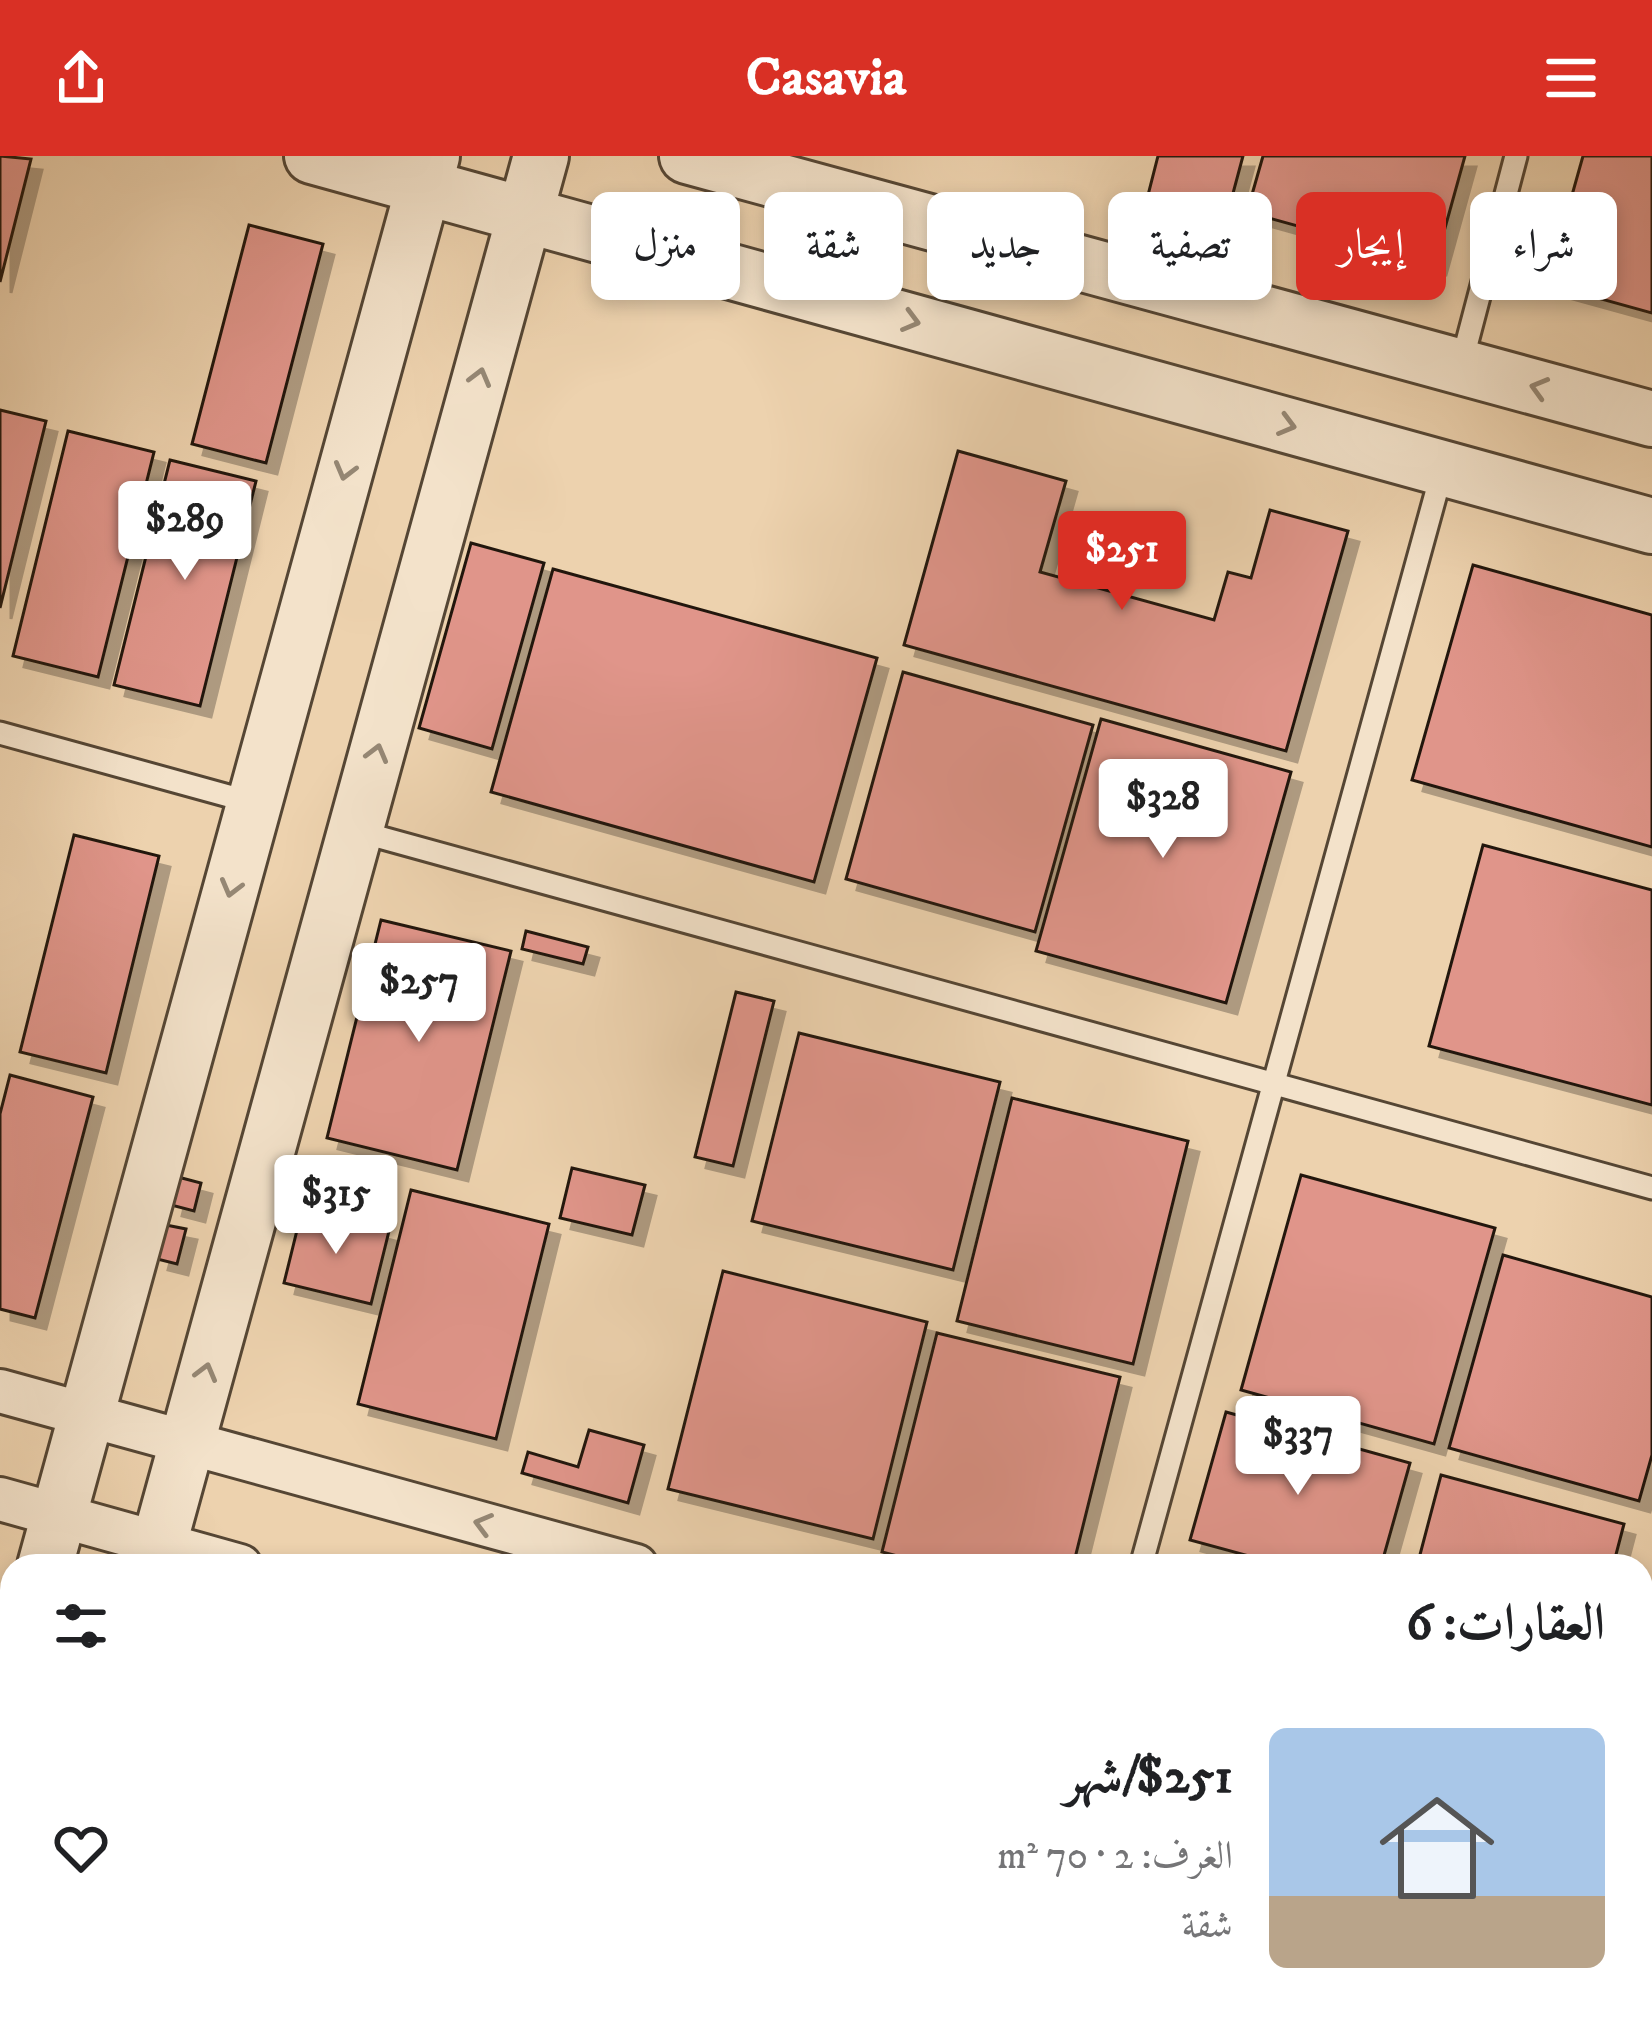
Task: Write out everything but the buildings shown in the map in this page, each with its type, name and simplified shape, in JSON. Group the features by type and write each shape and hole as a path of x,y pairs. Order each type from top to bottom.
{"street":[{"path":"312,156 428,171 525,215 1652,526"},
{"path":"156,1554 542,156"},
{"path":"688,156 1652,419"},
{"path":"52,1541 428,171"},
{"path":"0,1390 593,1554"},
{"path":"0,1499 52,1541 149,1554"}],"lane":[{"path":"1461,365 1516,156"},
{"path":"1145,1554 1443,468"},
{"path":"0,733 254,803"},
{"path":"356,831 1652,1189"}]}
